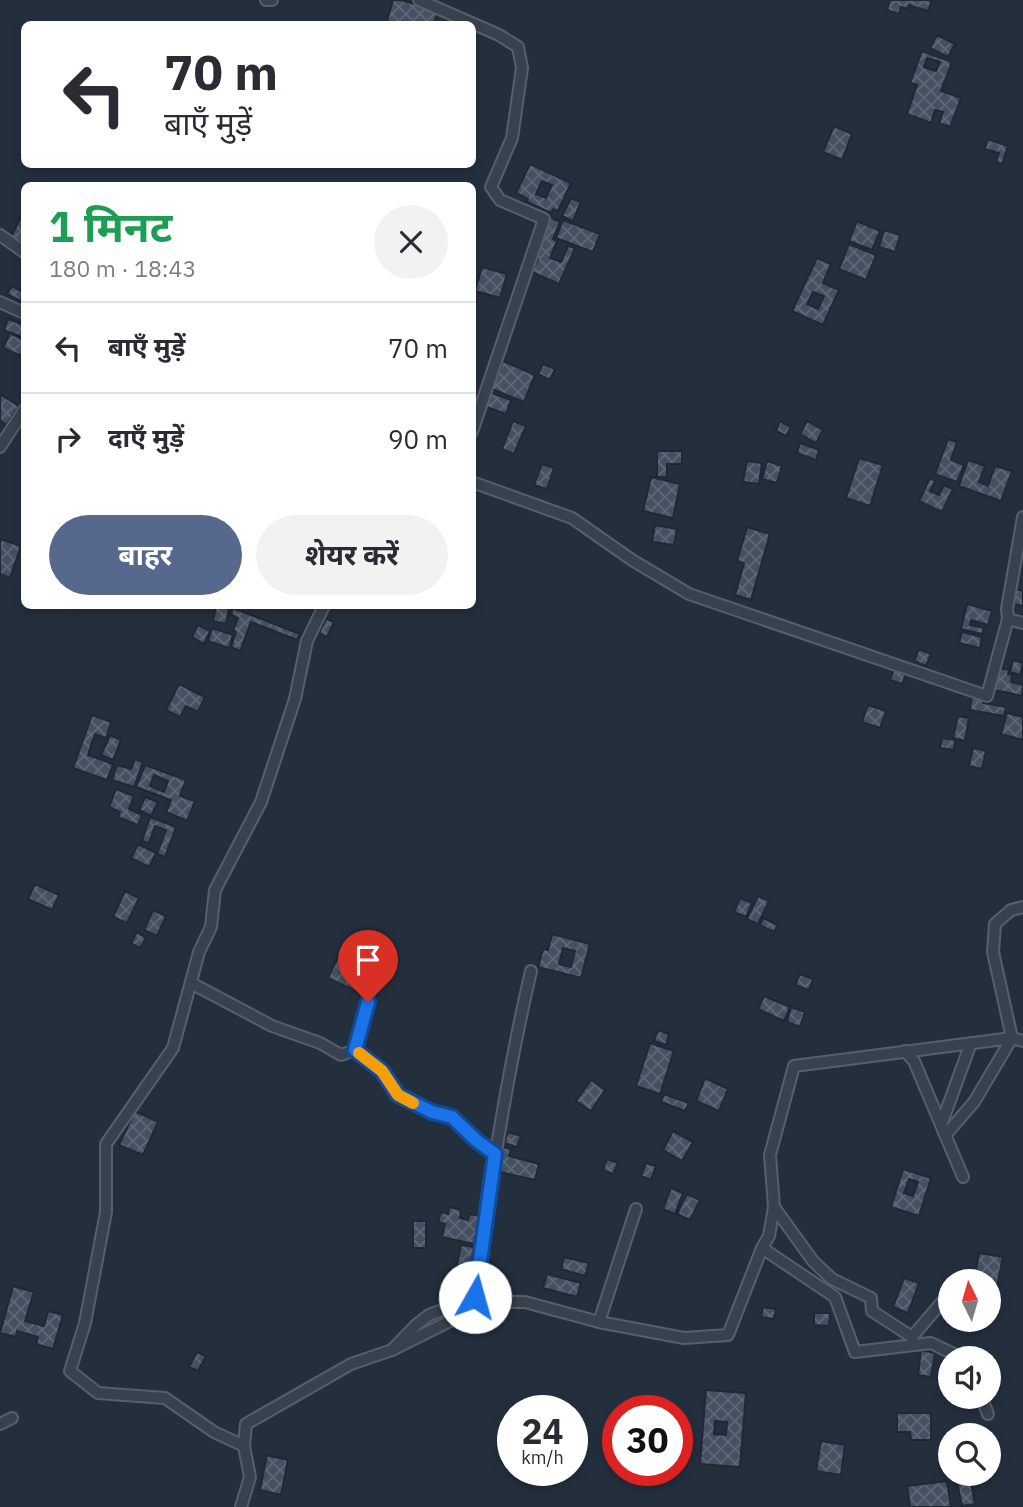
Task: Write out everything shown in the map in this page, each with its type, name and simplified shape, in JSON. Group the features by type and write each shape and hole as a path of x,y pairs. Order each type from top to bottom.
{"street":[{"path":"266,0 272,0"},
{"path":"419,0 467,21"},
{"path":"476,25 518,47 522,68 512,138 491,187 500,200 544,219 476,420"},
{"path":"0,235 21,250"},
{"path":"0,302 21,312"},
{"path":"0,447 21,416"},
{"path":"476,483 572,518 632,560 689,594 987,696 1008,619 1007,609 1023,517"},
{"path":"244,1446 214,1432 165,1398 98,1393 71,1371 85,1324 106,1212 106,1144 173,1048 199,952 211,926 215,890 261,802 295,699 307,641 323,609"},
{"path":"1008,619 1023,623"},
{"path":"942,1129 949,1131 974,1102 1017,1039 993,952 995,924 1011,910 1023,907"},
{"path":"392,1350 429,1315 475,1297 495,1154 531,971"},
{"path":"191,983 272,1026 320,1043 341,1055 355,1050"},
{"path":"355,1050 368,1002"},
{"path":"242,1507 250,1477 244,1446 246,1424 351,1364 392,1350 488,1301 525,1302 599,1322 684,1338 728,1335 769,1236 774,1207 769,1155 794,1066 1017,1039"},
{"path":"942,1129 971,1043"},
{"path":"355,1050 382,1071 398,1095 432,1112 452,1117 495,1154"},
{"path":"905,1051 914,1061 963,1178"},
{"path":"774,1207 813,1261 832,1279 871,1298 872,1311 912,1336 938,1307"},
{"path":"599,1322 636,1209"},
{"path":"762,1248 835,1297 855,1352 931,1343 938,1346"},
{"path":"986,1409 988,1414"},
{"path":"0,1424 12,1418"}],"building":[{"path":"393,0 438,11 435,21 387,21"},
{"path":"890,0 932,0 928,11 909,5 908,9 901,7 899,14 887,10"},
{"path":"937,35 955,44 948,57 930,48"},
{"path":"922,51 952,62 941,91 961,98 950,127 939,123 943,112 935,110 931,123 907,114 917,85 910,83","holes":["927,58 940,62 936,71 924,67"]},
{"path":"834,126 852,134 842,160 823,152"},
{"path":"987,139 1008,146 1002,164 996,162 999,153 985,149"},
{"path":"530,164 571,183 558,211 553,209 551,213 527,202 528,199 516,193","holes":["542,181 552,185 546,198 536,194"]},
{"path":"571,198 581,202 573,221 562,216"},
{"path":"21,217 21,242 11,237"},
{"path":"550,217 560,222 553,239 557,241 550,258 561,262 568,246 575,248 559,284 532,272 538,259 533,257"},
{"path":"563,220 600,234 593,252 556,238"},
{"path":"857,221 880,231 872,250 849,241"},
{"path":"884,230 900,235 895,252 879,247"},
{"path":"849,244 876,255 866,280 839,269"},
{"path":"817,258 831,264 823,283 839,290 823,325 792,311","holes":["813,292 824,296 818,309 807,304"]},
{"path":"482,267 507,274 500,298 476,291"},
{"path":"12,286 21,291 21,299 20,301 7,294"},
{"path":"8,319 21,324 21,337 4,330"},
{"path":"10,333 21,338 21,356 3,348"},
{"path":"503,361 535,375 524,402 492,389"},
{"path":"543,364 555,369 550,380 538,374"},
{"path":"489,392 511,400 506,414 484,406"},
{"path":"0,394 19,406 6,425 0,420"},
{"path":"513,421 526,426 514,454 502,449"},
{"path":"780,421 791,427 786,436 776,431"},
{"path":"807,421 823,430 816,443 800,434"},
{"path":"948,439 957,442 951,460 964,465 957,482 935,474"},
{"path":"800,443 819,450 816,460 797,453"},
{"path":"657,451 682,451 682,464 667,464 667,477 657,477"},
{"path":"859,458 883,465 870,506 846,498"},
{"path":"968,460 985,466 979,482 988,486 995,466 1012,471 1001,501 959,486"},
{"path":"747,461 762,463 759,484 743,482"},
{"path":"767,461 782,466 777,483 762,479"},
{"path":"542,464 554,468 547,489 534,485"},
{"path":"651,477 680,484 673,518 643,511"},
{"path":"930,478 935,481 930,491 939,495 944,485 953,489 942,512 919,501"},
{"path":"655,525 677,529 674,545 652,542"},
{"path":"747,527 770,534 751,600 735,595 744,563 737,561"},
{"path":"0,539 21,546 10,578 0,574"},
{"path":"1015,589 1023,591 1023,606 1011,603"},
{"path":"967,604 992,611 988,625 971,620 970,625 984,628 982,634 961,629"},
{"path":"215,609 229,609 226,624 213,621"},
{"path":"233,609 236,609 300,634 297,640 251,622 240,651 231,647 238,618 231,615"},
{"path":"326,619 334,622 327,637 319,633"},
{"path":"198,625 210,631 204,644 192,637"},
{"path":"212,628 233,635 229,648 208,641"},
{"path":"962,632 982,637 980,648 959,643"},
{"path":"919,649 931,654 926,666 914,661"},
{"path":"1013,660 1023,663 1020,675 1010,672"},
{"path":"896,665 908,669 902,684 890,680"},
{"path":"994,667 1009,670 1008,674 1012,675 1011,682 1023,685 1022,696 990,689"},
{"path":"179,684 205,697 198,712 186,706 180,717 166,710"},
{"path":"972,695 984,698 983,703 1006,707 1004,716 970,710"},
{"path":"868,705 886,711 880,728 862,722"},
{"path":"1007,713 1023,717 1023,740 1001,734"},
{"path":"92,715 111,722 106,738 95,734 88,755 113,764 107,780 73,768"},
{"path":"958,716 969,718 965,741 953,738"},
{"path":"110,735 121,740 113,760 101,755"},
{"path":"942,738 955,740 954,750 940,748"},
{"path":"973,748 986,751 982,769 969,766"},
{"path":"135,759 143,762 134,787 112,780 117,765 131,769"},
{"path":"145,765 186,780 180,796 195,801 187,821 166,812 171,800 136,787","holes":["154,775 168,781 164,792 150,786"]},
{"path":"116,789 134,796 129,809 142,815 138,825 118,817 120,812 109,807"},
{"path":"145,797 158,802 151,816 139,810"},
{"path":"150,817 176,827 165,857 157,854 166,830 155,826 149,843 142,841"},
{"path":"138,844 156,853 149,867 131,858"},
{"path":"35,884 59,895 52,910 28,899"},
{"path":"125,891 139,898 127,923 113,917"},
{"path":"758,896 769,901 758,924 747,919"},
{"path":"740,898 752,903 746,917 734,912"},
{"path":"153,910 166,916 157,936 144,930"},
{"path":"763,918 778,925 774,932 760,925"},
{"path":"137,932 146,938 140,948 131,943"},
{"path":"552,934 590,944 581,978 538,967 543,949 548,950","holes":["563,948 575,951 571,967 559,964"]},
{"path":"345,942 355,946 348,961 368,971 358,992 328,978"},
{"path":"800,974 813,979 809,990 795,985"},
{"path":"764,996 790,1007 784,1021 758,1009"},
{"path":"791,1007 805,1012 800,1027 787,1022"},
{"path":"658,1030 669,1034 666,1045 654,1041"},
{"path":"650,1043 674,1051 660,1094 636,1086"},
{"path":"705,1078 728,1089 719,1111 696,1101"},
{"path":"591,1080 605,1090 591,1111 576,1101"},
{"path":"664,1094 689,1103 685,1111 661,1102"},
{"path":"135,1111 158,1122 143,1155 119,1145"},
{"path":"673,1131 693,1142 682,1161 663,1150"},
{"path":"508,1132 521,1136 517,1147 504,1143"},
{"path":"503,1147 511,1149 509,1156 539,1164 535,1180 496,1171"},
{"path":"607,1159 618,1163 613,1174 603,1170"},
{"path":"646,1163 656,1166 651,1180 641,1176"},
{"path":"903,1169 931,1178 919,1216 891,1207","holes":["909,1179 918,1182 913,1196 904,1193"]},
{"path":"671,1188 683,1193 675,1214 663,1209"},
{"path":"687,1194 700,1200 690,1220 677,1214"},
{"path":"449,1207 461,1210 460,1218 468,1220 469,1214 480,1216 474,1244 442,1237 445,1224 438,1222 441,1212 448,1214"},
{"path":"413,1221 426,1221 426,1248 413,1248"},
{"path":"461,1245 474,1247 470,1268 457,1265"},
{"path":"979,1253 1003,1257 1001,1269 976,1269"},
{"path":"564,1257 589,1263 585,1276 561,1269"},
{"path":"547,1274 581,1283 577,1297 543,1288"},
{"path":"904,1278 919,1283 908,1313 893,1307"},
{"path":"13,1286 34,1292 25,1321 44,1326 48,1311 63,1315 53,1349 36,1344 38,1337 17,1331 16,1337 0,1333"},
{"path":"763,1307 776,1309 774,1319 761,1317"},
{"path":"814,1313 830,1313 829,1326 814,1325"},
{"path":"921,1350 935,1353 931,1377 918,1375"},
{"path":"197,1352 206,1356 198,1371 189,1367"},
{"path":"706,1390 746,1393 740,1467 700,1464","holes":["715,1421 727,1422 726,1435 714,1434"]},
{"path":"897,1413 931,1413 931,1440 911,1440 910,1432 897,1432"},
{"path":"821,1441 845,1445 841,1475 816,1471"},
{"path":"267,1455 288,1460 281,1495 260,1490"},
{"path":"938,1482 938,1486 948,1486 951,1507 910,1507 907,1486"},
{"path":"958,1486 972,1486 975,1504 962,1506"}],"slow traffic":[{"path":"359,1053 382,1071 398,1095 413,1103"}],"route":[{"path":"368,1002 355,1050 382,1071 398,1095 432,1112 452,1117 495,1154 475,1297"}]}
